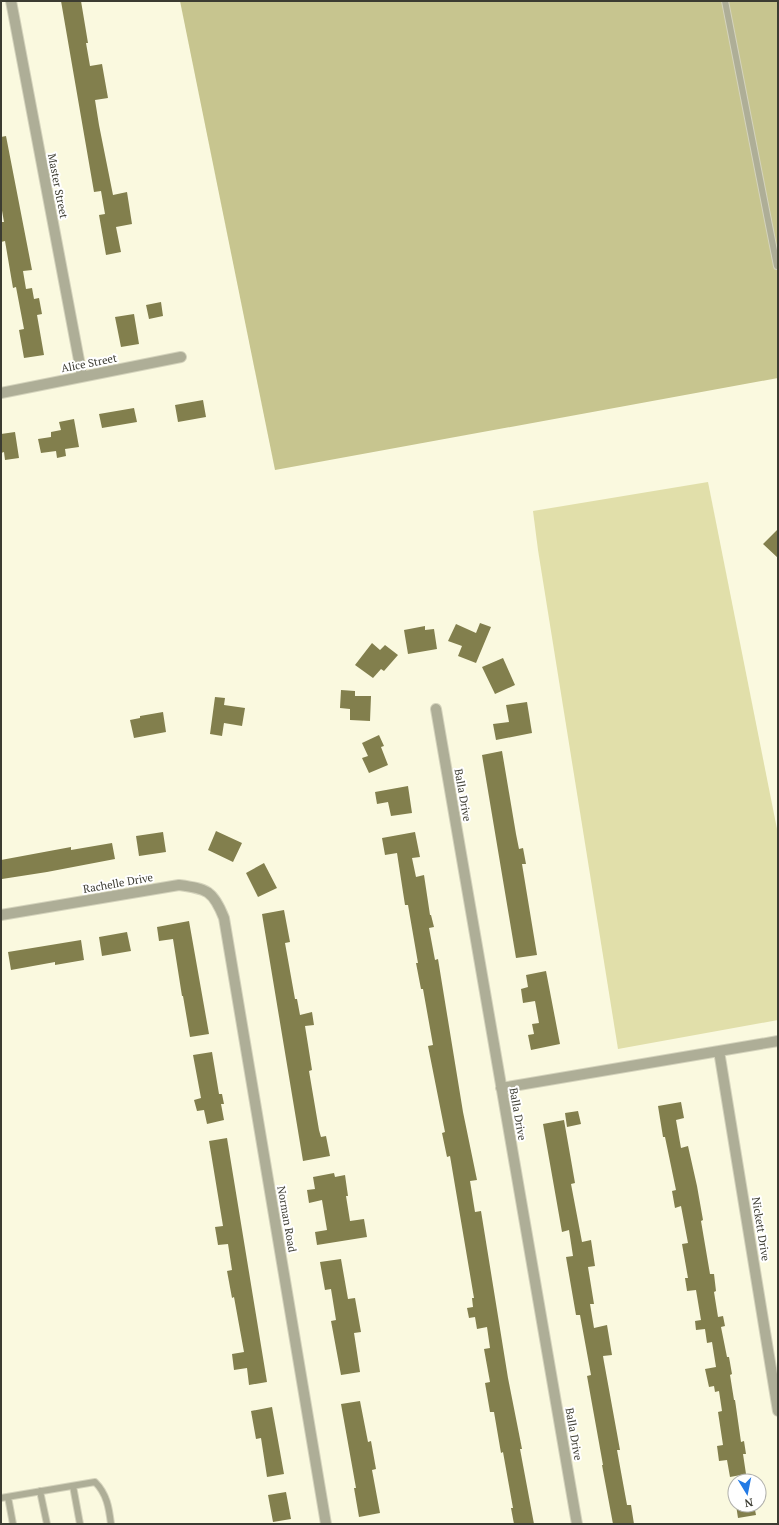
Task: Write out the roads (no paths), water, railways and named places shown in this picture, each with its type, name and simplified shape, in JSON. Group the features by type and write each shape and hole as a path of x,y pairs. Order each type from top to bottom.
{"street":[{"name":"Master Street","path":"11,1 82,376"},
{"name":"Alice Street","path":"1,393 181,357"},
{"name":"Balla Drive","path":"436,709 577,1524"},
{"name":"Rachelle Drive","path":"1,915 179,885 203,888 217,901 224,918"},
{"name":"Norman Road","path":"224,918 326,1524"},
{"path":"501,1088 778,1041"},
{"name":"Nickett Drive","path":"719,1051 778,1411"}],"lane":[{"path":"726,1 777,266"},
{"path":"1,1498 95,1482 103,1490 109,1510 111,1524"},
{"path":"73,1486 80,1524"},
{"path":"40,1491 47,1524"},
{"path":"8,1496 13,1524"}]}
